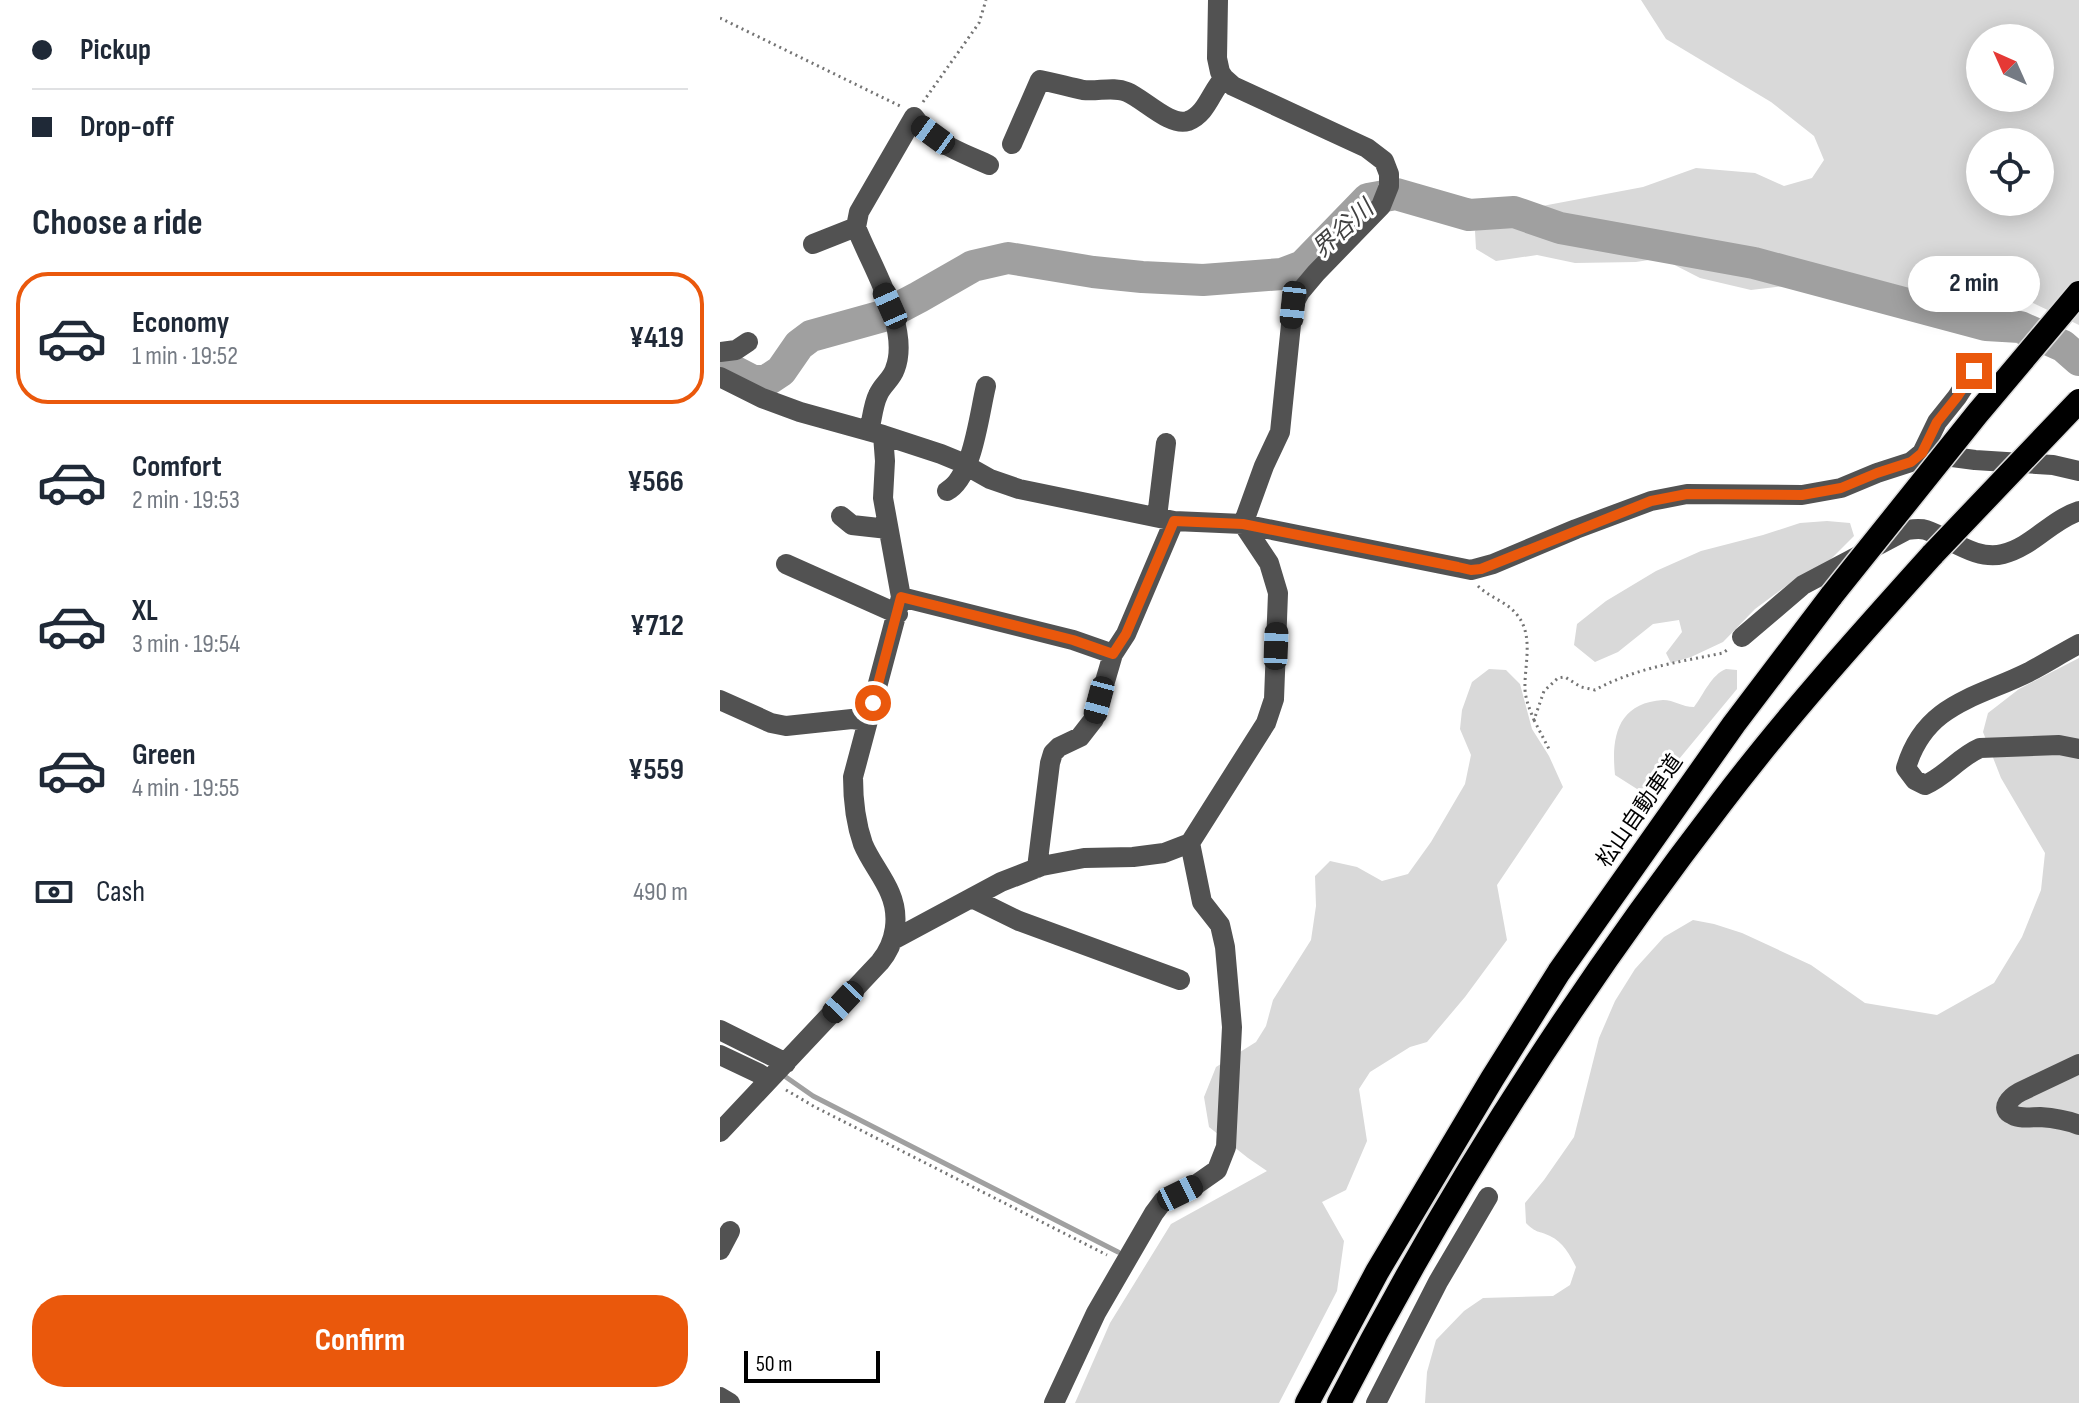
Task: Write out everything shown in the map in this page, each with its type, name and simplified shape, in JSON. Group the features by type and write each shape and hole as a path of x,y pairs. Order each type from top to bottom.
{"highway":[{"name":"松山自動車道","path":"1307,1403 1377,1272 1559,972 1734,724 1832,595 2079,293"},
{"path":"1339,1403 1444,1213 1516,1095 1654,892 1721,802 1804,700 1933,554 2079,401"}],"street":[{"path":"1218,0 1217,58 1224,78 1233,86 1367,148 1384,161 1389,174 1389,186 1381,206 1316,273 1293,305 1280,432 1243,524"},
{"path":"1012,144 1040,80 1085,90 1126,91 1173,120 1185,122 1197,116 1215,86 1224,78"},
{"path":"720,1132 890,951 895,923 894,905 855,821 853,777 900,606 900,583 882,488 885,461 876,433 879,393 896,368 899,351 892,311 855,221 914,117 920,126 947,145 989,165"},
{"path":"813,244 856,227"},
{"path":"721,353 736,350 748,342"},
{"path":"720,377 762,398 800,412 941,454 990,479 1019,489 1166,519 1243,524 1471,570 1651,501 1687,494 1802,495 1841,488 1911,462 1922,453 1937,422 1974,371"},
{"path":"947,491 955,487 968,467 986,386"},
{"path":"1037,868 1053,753 1080,737 1094,719 1113,654 1126,634 1166,519 1166,443"},
{"path":"1922,453 2053,465 2079,471"},
{"path":"1742,637 1803,585 1907,530 1923,528 1980,554 2000,555 2020,548 2066,515 2079,511"},
{"path":"841,516 852,525 888,529"},
{"path":"893,940 1001,882 1037,868 1084,858 1164,853 1190,843 1266,723 1274,699 1278,593 1269,563 1243,524"},
{"path":"786,564 900,606 1073,640 1113,654"},
{"path":"2079,644 2027,673 1959,702 1940,715 1910,753 1906,768 1915,780 1925,785 1940,778 1969,753 1980,748 2059,745 2079,749"},
{"path":"720,700 771,723 786,726 852,719 867,721"},
{"path":"1054,1403 1096,1313 1163,1201 1217,1170 1226,1147 1232,1027 1225,947 1220,925 1202,902 1190,843"},
{"path":"972,898 1019,921 1180,980"},
{"path":"720,1030 777,1071"},
{"path":"720,1055 758,1073 777,1071"},
{"path":"2079,1064 2020,1092 2006,1104 2010,1115 2016,1117 2043,1117 2079,1125"},
{"path":"1376,1403 1438,1282 1488,1197"},
{"path":"720,1250 730,1231"},
{"path":"720,1397 730,1403"}],"path":[{"path":"720,18 903,108 914,117 979,23 986,0"},
{"path":"1471,570 1475,584 1516,613 1525,626 1528,656 1526,702 1550,751"},
{"path":"1534,720 1544,691 1558,678 1565,677 1581,687 1595,690 1641,670 1723,653 1742,637"},
{"path":"777,1071 815,1107 1124,1264"}],"shaded area":[{"path":"1641,0 2079,0 2079,325 2033,303 1984,312 1823,271 1784,286 1751,290 1700,278 1661,258 1636,262 1575,263 1537,255 1496,261 1476,249 1475,231 1484,220 1643,187 1696,168 1755,173 1784,186 1812,178 1824,160 1814,136 1771,102 1666,39"},
{"path":"1800,523 1850,523 1854,536 1831,559 1755,609 1723,642 1671,663 1666,653 1682,632 1679,620 1653,624 1618,652 1595,662 1574,645 1577,624 1606,601 1656,571 1701,551"},
{"path":"2079,658 2079,1403 1425,1403 1427,1372 1436,1340 1464,1311 1483,1298 1553,1296 1570,1285 1576,1267 1559,1242 1526,1223 1525,1203 1574,1137 1599,1038 1615,1001 1635,969 1664,937 1693,920 1714,924 1742,933 1811,965 1865,1003 1937,1015 1994,983 2022,937 2041,890 2045,853 2001,778 1983,732 1988,713 2019,689"},
{"path":"1489,669 1506,670 1520,684 1532,729 1563,787 1497,885 1507,940 1427,1042 1410,1047 1370,1072 1359,1089 1367,1141 1346,1190 1322,1202 1344,1241 1337,1291 1279,1403 1075,1403 1110,1323 1171,1224 1267,1171 1209,1127 1204,1097 1216,1067 1256,1042 1266,1026 1273,1000 1311,940 1316,906 1315,876 1330,861 1357,867 1382,881 1408,874 1431,842 1465,784 1471,755 1460,729 1462,710 1472,682"},
{"path":"1726,669 1737,670 1737,689 1665,776 1652,787 1637,789 1615,775 1614,747 1627,715 1648,702 1663,700 1694,707 1712,680"}],"waterway":[{"name":"界谷川","path":"720,364 753,381 766,381 781,371 799,345 811,336 883,316 973,266 1008,258 1142,277 1203,280 1282,274 1303,266 1368,199 1396,194 1469,215 1514,212 1560,228 1754,263 1986,325 2020,327 2063,346 2079,360"},
{"path":"783,1075 813,1096 1118,1252"}],"route":[{"path":"873,703 901,597 1073,640 1113,654 1126,634 1174,521 1243,524 1471,570 1481,569 1651,501 1687,494 1802,495 1841,488 1911,462 1922,453 1937,422 1974,371"}]}
